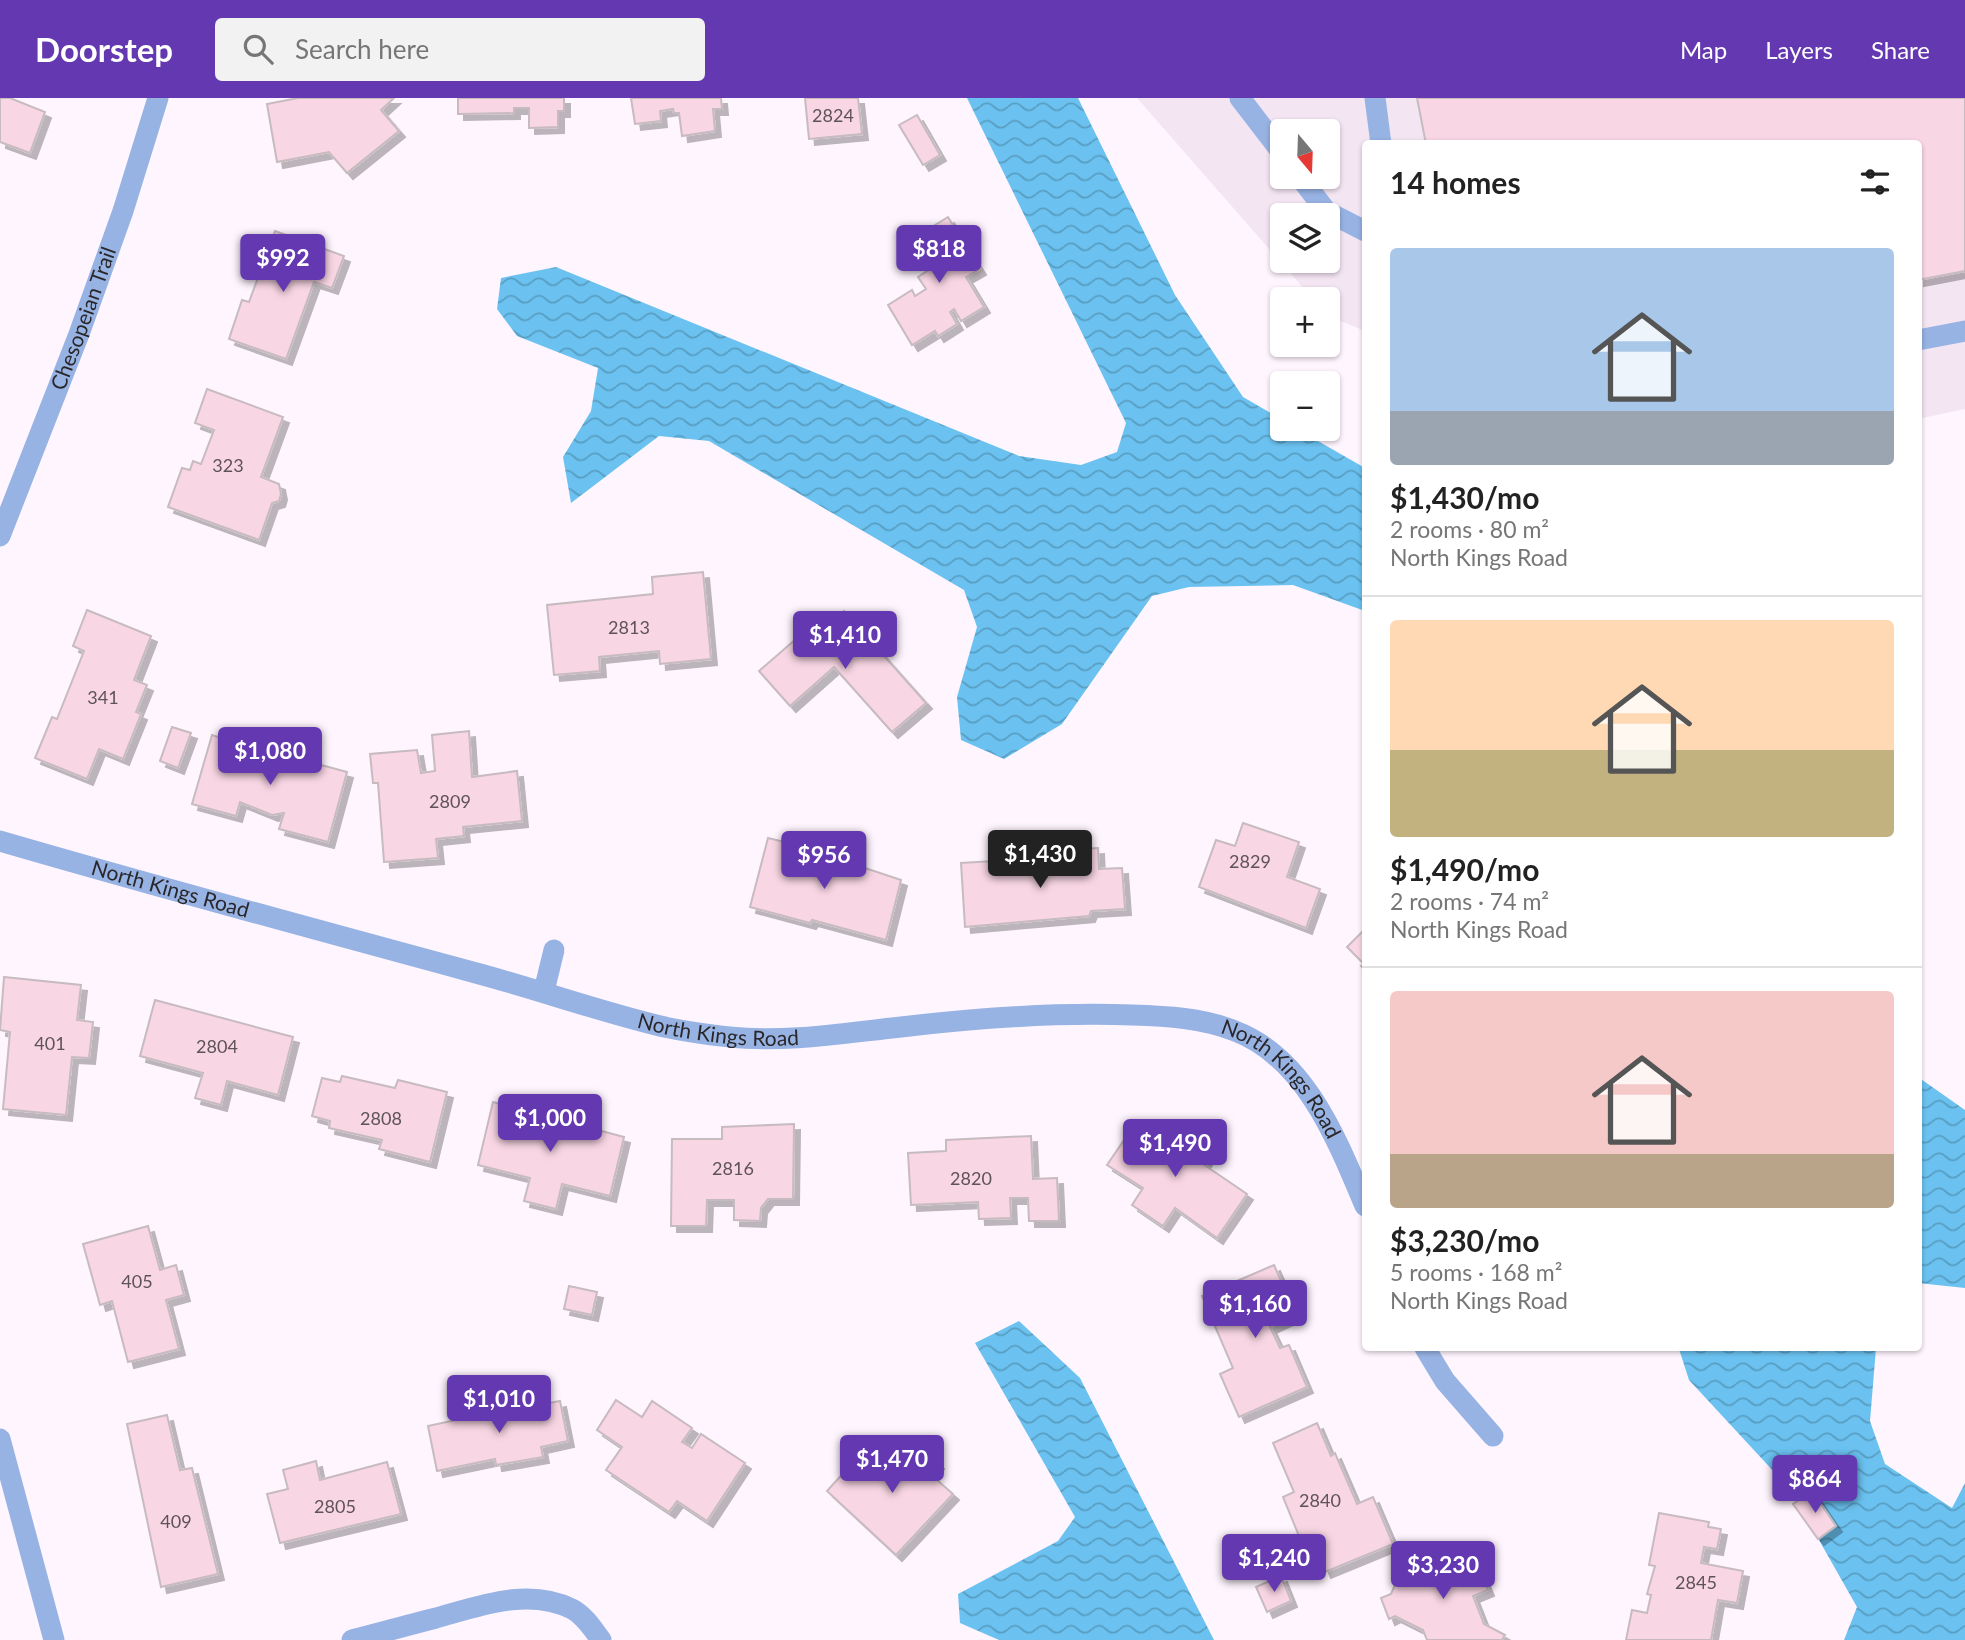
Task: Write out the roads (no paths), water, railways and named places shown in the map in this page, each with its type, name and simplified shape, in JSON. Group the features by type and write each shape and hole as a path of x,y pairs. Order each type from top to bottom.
{"street":[{"name":"Chesopeian Trail","path":"0,536 123,211 158,98"},
{"path":"1240,98 1270,137"},
{"path":"1375,98 1380,140"},
{"path":"1309,189 1325,211 1362,230"},
{"path":"1922,339 1965,331"},
{"name":"North Kings Road","path":"0,841 201,899 544,991 659,1026 732,1037 792,1039 956,1021 1085,1013 1169,1017 1217,1025 1238,1032 1270,1050 1297,1076 1335,1136 1362,1199"},
{"path":"544,991 554,950"},
{"path":"1427,1351 1445,1381 1493,1436"},
{"path":"0,1439 54,1640"},
{"path":"352,1640 491,1603 522,1598 553,1601 574,1610 601,1640"}],"water":[{"path":"967,98 1078,98 1175,295 1243,397 1270,413 1270,441 1318,441 1362,466 1362,610 1293,585 1189,587 1152,596 1062,724 1004,759 961,740 957,697 977,627 964,590 709,441 659,436 571,503 563,457 591,411 598,368 517,336 497,309 501,278 556,267 1019,456 1081,465 1117,452 1126,423"},
{"path":"1922,1080 1965,1110 1965,1288 1922,1283"},
{"path":"1019,1321 1080,1378 1214,1640 999,1640 960,1623 958,1594 1058,1541 1075,1517 975,1343"},
{"path":"1680,1351 1876,1351 1870,1421 1885,1464 1952,1508 1965,1483 1965,1640 1844,1640 1857,1607 1790,1489 1689,1380"}]}
